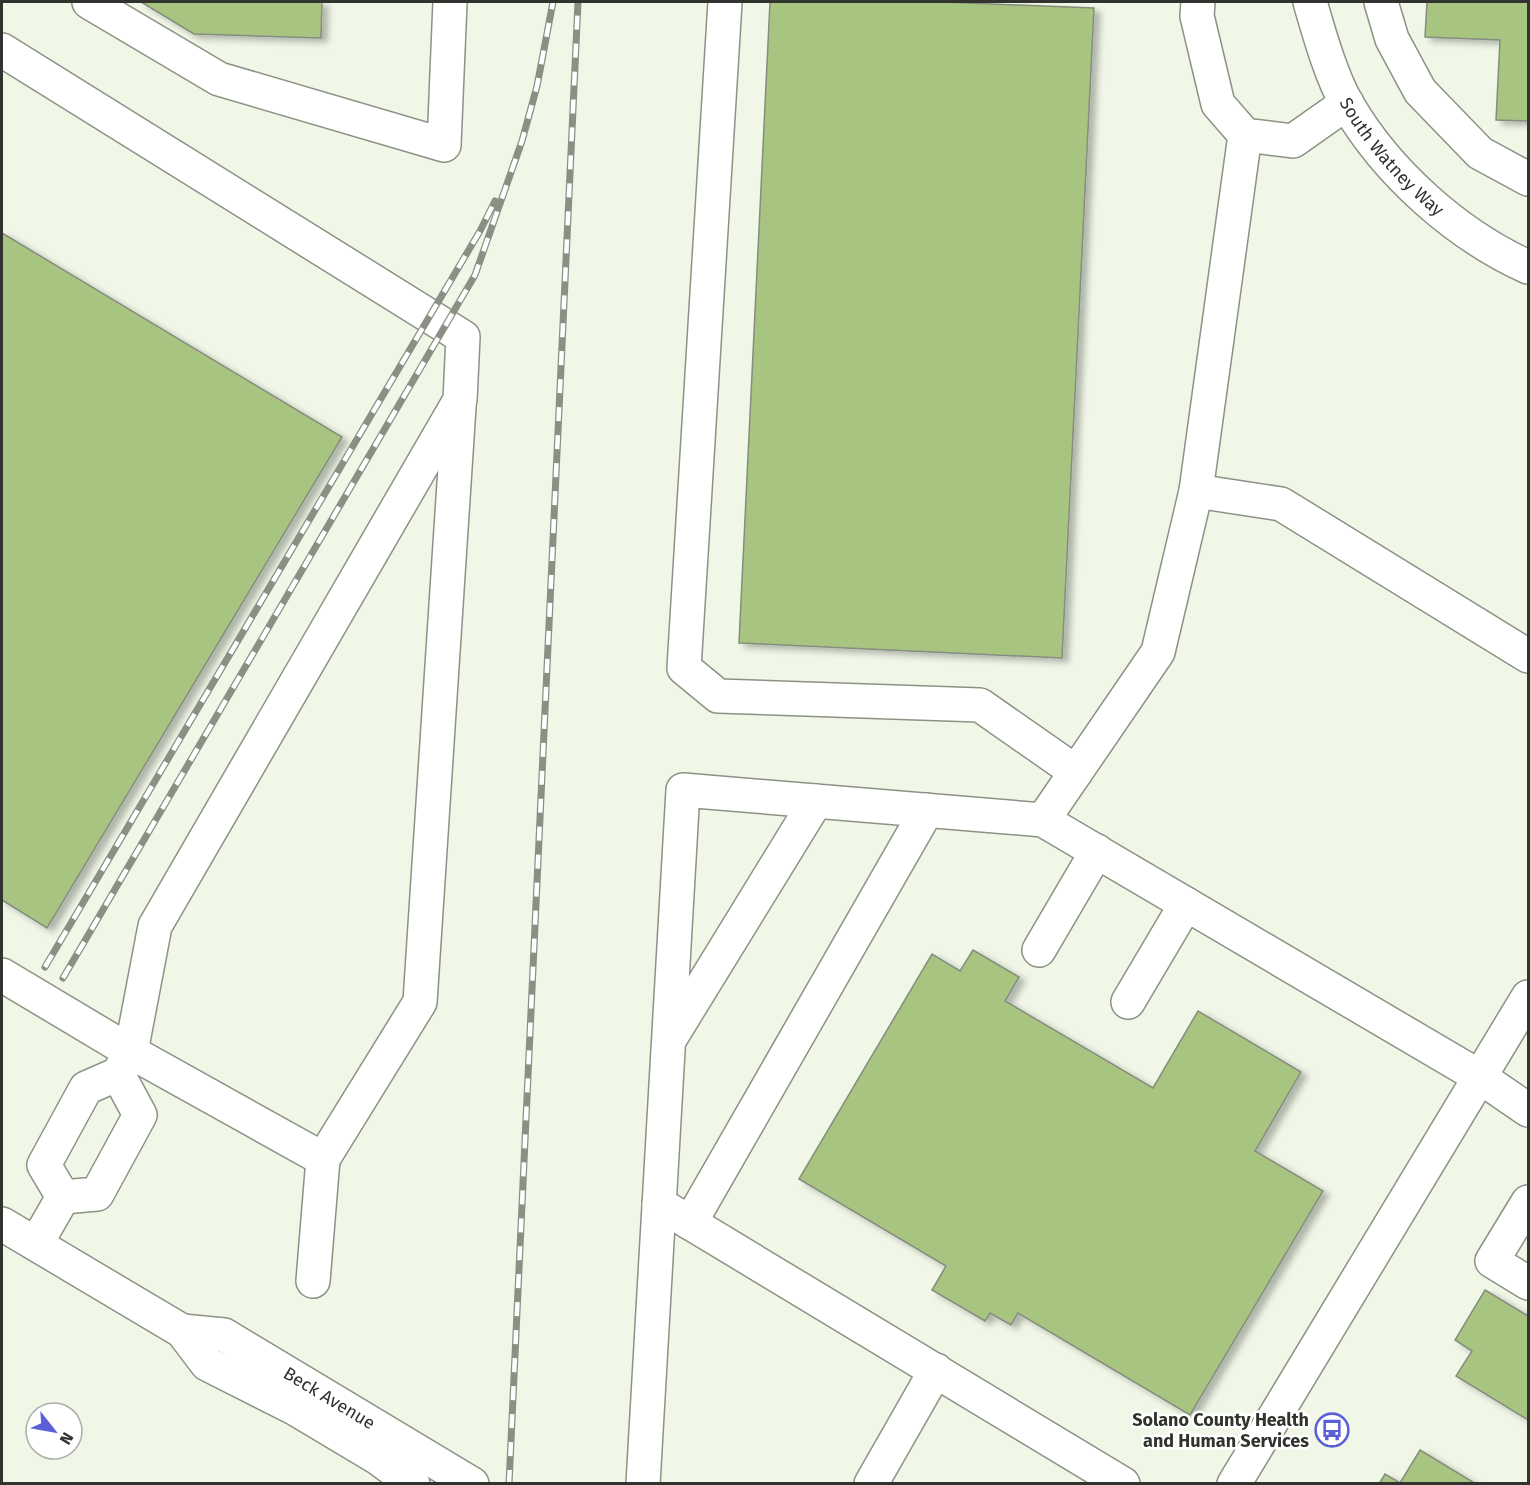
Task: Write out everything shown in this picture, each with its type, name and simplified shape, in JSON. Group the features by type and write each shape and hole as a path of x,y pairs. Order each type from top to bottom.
{"street":[{"path":"89,2 219,79 444,145 450,2"},
{"path":"725,2 684,668 718,696 980,705 1076,772"},
{"path":"1198,2 1197,16 1218,104 1245,135 1293,141 1347,103"},
{"name":"South Watney Way","path":"1310,2 1317,27 1347,103 1375,145 1415,189 1452,219 1508,258 1528,267"},
{"path":"1381,2 1392,39 1420,91 1480,153 1528,179"},
{"path":"2,50 463,337 420,1002 323,1159 313,1281"},
{"path":"1043,820 1158,652 1196,491 1245,135"},
{"path":"63,1197 97,1194 140,1115 125,1063 155,926 460,400"},
{"path":"1196,491 1281,504 1528,656"},
{"path":"643,1484 683,790 1043,820 1480,1077 1528,1110"},
{"path":"668,1041 816,801"},
{"path":"690,1223 927,810"},
{"path":"1039,950 1097,851"},
{"path":"1128,1002 1186,904"},
{"path":"2,975 125,1063 323,1159"},
{"path":"1234,1484 1528,997"},
{"path":"63,1197 44,1165 86,1088 125,1063"},
{"path":"36,1244 63,1197"},
{"path":"1528,1202 1492,1262 1528,1283"},
{"path":"659,1204 1123,1484"},
{"name":"Beck Avenue","path":"2,1224 183,1330 225,1335 472,1484"},
{"name":"Beck Avenue","path":"183,1330 207,1364 296,1409 378,1458 413,1484"},
{"path":"871,1484 936,1370"}],"building":[{"path":"141,2 322,2 321,38 194,34"},
{"path":"770,2 943,2 1094,8 1062,658 739,643"},
{"path":"1427,2 1528,2 1528,121 1496,120 1500,40 1425,37"},
{"path":"2,233 342,437 47,928 2,900"},
{"path":"973,950 1019,977 1005,1001 1153,1088 1198,1011 1301,1072 1255,1151 1323,1191 1190,1415 1018,1313 1011,1325 990,1313 985,1321 932,1290 946,1266 799,1179 932,954 960,971"},
{"path":"1485,1290 1528,1316 1528,1420 1456,1376 1472,1351 1455,1340"},
{"path":"1420,1450 1476,1484 1379,1484 1385,1474 1400,1483"}],"railway":[{"path":"63,978 475,275 522,141 537,86 553,2"},
{"path":"509,1484 578,2"},
{"path":"45,967 480,231 495,201"}],"place":[{"name":"Solano County Health and Human Services","path":"1332,1430"}]}
